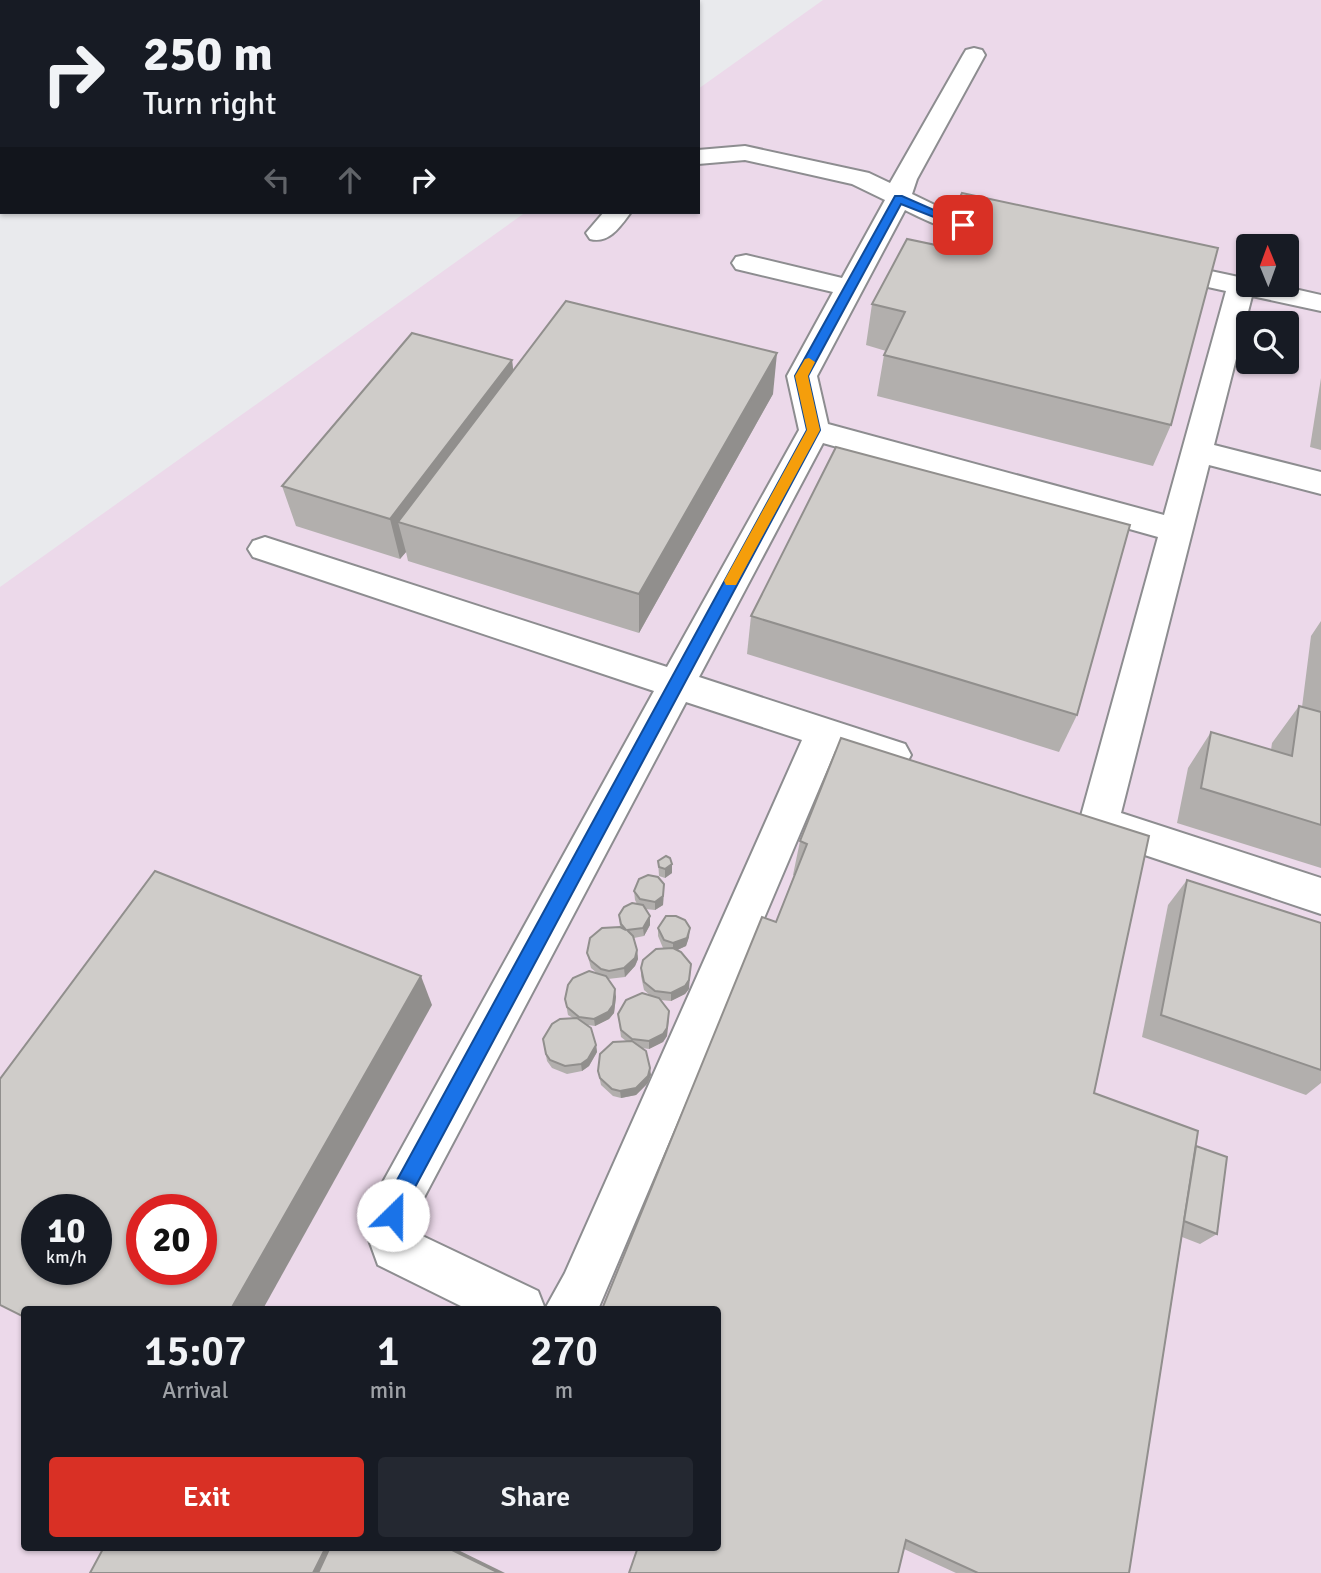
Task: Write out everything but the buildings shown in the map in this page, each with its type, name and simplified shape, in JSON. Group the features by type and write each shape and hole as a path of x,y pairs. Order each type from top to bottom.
{"lane":[{"path":"514,1306 395,1248 389,1229 397,1200 674,684 814,430 802,376 898,199 904,179 974,55"},
{"path":"700,157 745,153 860,178 881,186 898,199 963,225 1016,237"},
{"path":"600,233 616,214"},
{"path":"746,263 849,288"},
{"path":"1135,263 1236,285"},
{"path":"1238,298 1176,530 1086,819 1321,896"},
{"path":"1297,298 1321,303"},
{"path":"814,430 1176,530"},
{"path":"1197,451 1321,483"},
{"path":"265,549 929,767"},
{"path":"572,1306 582,1290 824,733"}],"shaded area":[{"path":"823,0 1321,0 1321,1573 0,1573 0,587 523,214 700,214 700,88"}],"slow traffic":[{"path":"731,581 814,430 802,376 809,362"}],"route":[{"path":"393,1215 397,1200 661,708 814,430 802,376 898,199 963,225"}]}
